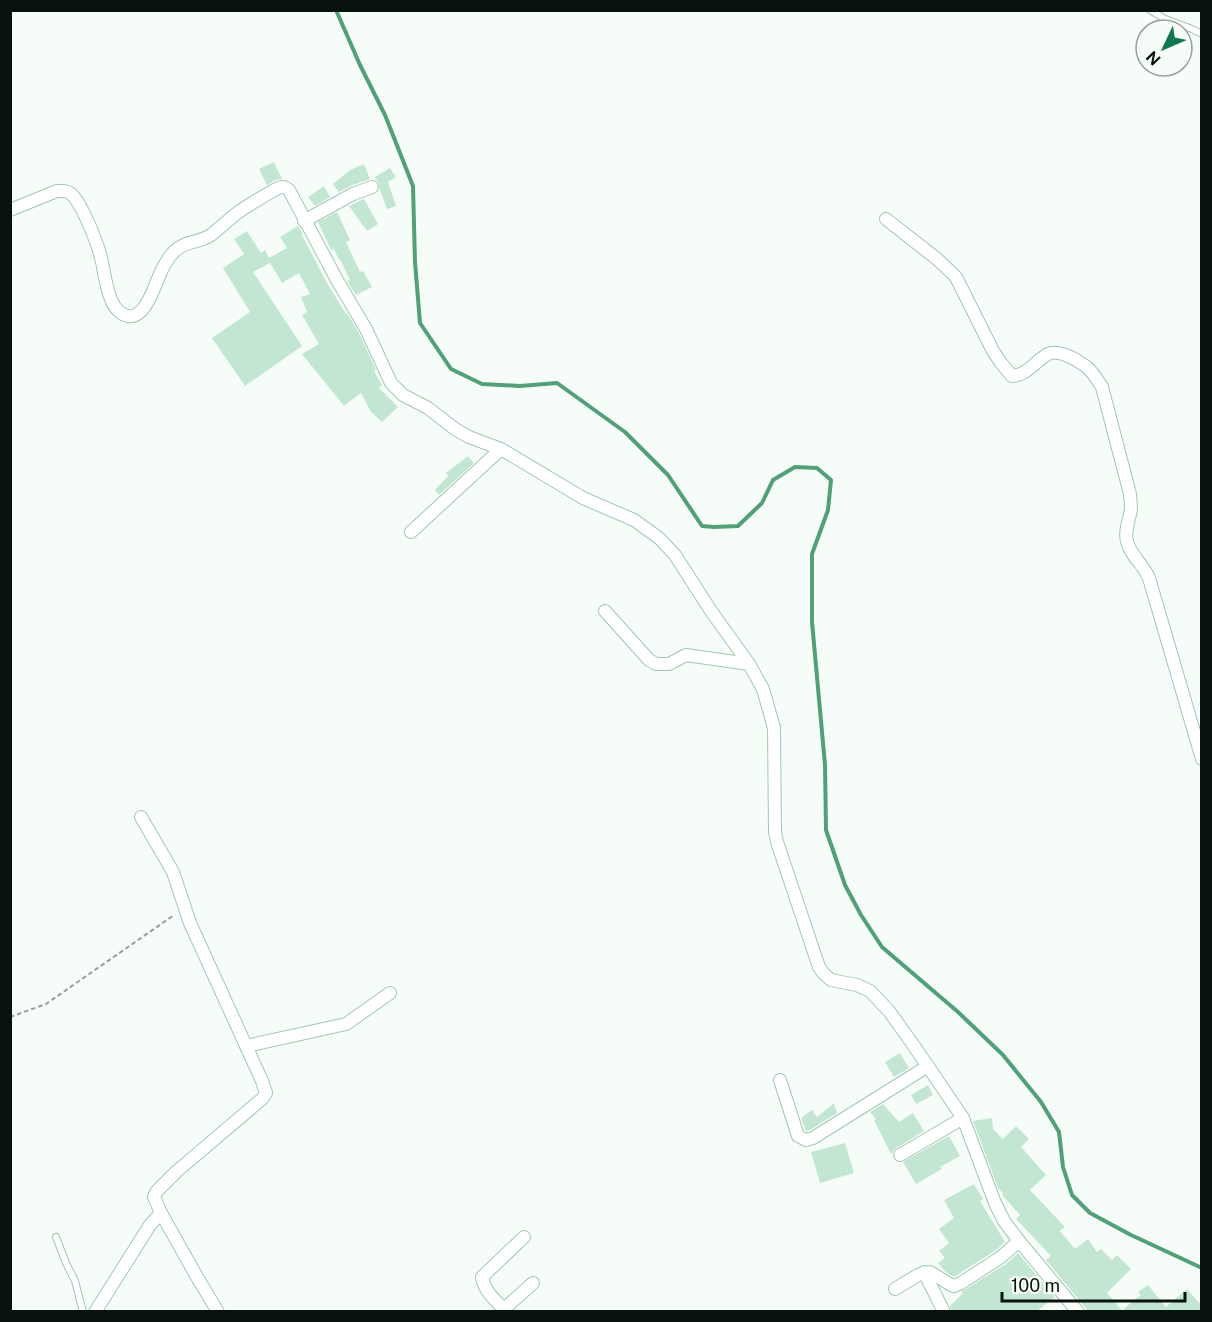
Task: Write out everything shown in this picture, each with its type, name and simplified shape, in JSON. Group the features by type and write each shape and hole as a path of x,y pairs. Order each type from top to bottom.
{"street":[{"path":"10,210 57,191 70,192 80,203 100,254 108,293 117,310 128,316 142,311 150,300 160,272 169,257 179,247 210,235 234,215 282,186 289,190 304,221 366,329 395,388 469,437 501,449 583,498 634,520 659,538 675,555 749,664 763,689 774,728 777,842 819,967 831,980 870,991 889,1011 963,1118 1004,1221 1078,1311"},
{"path":"304,221 353,194 372,187"},
{"path":"886,219 956,277 993,351 1012,376 1019,376 1049,353 1056,352 1084,365 1102,387 1130,494 1131,508 1126,531 1127,542 1149,578 1202,759"},
{"path":"411,532 501,449"},
{"path":"605,611 656,664 669,664 686,656 749,664"},
{"path":"141,817 173,872 184,908 266,1093 176,1172 154,1197 196,1277 219,1311"},
{"path":"246,1046 346,1024 390,993"},
{"path":"780,1080 798,1136 806,1140 813,1138 927,1066"},
{"path":"900,1155 963,1118"},
{"path":"95,1311 150,1225 161,1214"},
{"path":"524,1237 482,1277 483,1283 488,1292 505,1310 533,1283"},
{"path":"895,1289 924,1272 930,1272 954,1286 994,1262 1019,1241"},
{"path":"924,1272 944,1311"}],"lane":[{"path":"1150,10 1165,19 1202,34"},
{"path":"56,1237 75,1281 83,1311"}],"path":[{"path":"10,1017 46,1004 184,908"}],"building":[{"path":"274,162 282,179 267,185 259,169"},
{"path":"364,164 370,179 339,192 333,184 350,170"},
{"path":"390,168 396,177 388,182 396,206 387,209 375,177"},
{"path":"324,186 330,197 315,206 308,197"},
{"path":"364,199 378,224 367,231 349,206"},
{"path":"337,212 350,240 346,242 360,272 363,271 372,287 356,295 347,281 350,280 340,259 334,249 331,250 318,222"},
{"path":"298,226 327,283 359,333 382,385 379,388 398,407 382,422 371,412 361,393 344,406 302,354 319,344 302,315 307,312 301,297 310,294 299,273 282,283 270,263 253,272 302,346 245,386 212,338 250,312 223,268 244,254 234,239 247,231 261,253 265,250 269,258 287,248 280,237"},
{"path":"468,456 474,463 439,495 435,490 448,476 446,473"},
{"path":"900,1053 909,1068 894,1077 885,1062"},
{"path":"928,1085 933,1095 916,1104 911,1095"},
{"path":"834,1103 837,1113 806,1131 801,1118 812,1110 817,1117"},
{"path":"883,1104 899,1122 913,1113 924,1131 896,1148 891,1154 874,1120 876,1119 870,1112"},
{"path":"992,1118 993,1129 1003,1139 1016,1126 1029,1139 1021,1147 1046,1175 1030,1190 1065,1227 1060,1231 1075,1249 1088,1239 1097,1252 1101,1249 1112,1260 1117,1255 1131,1269 1107,1293 1122,1310 1141,1295 1138,1292 1148,1285 1166,1307 1187,1289 1202,1306 1202,1311 1088,1311 1046,1260 1051,1256 1016,1219 1020,1215 998,1188 973,1121"},
{"path":"949,1136 960,1156 916,1184 903,1162"},
{"path":"845,1143 854,1173 820,1183 811,1152"},
{"path":"974,1184 983,1199 980,1201 1005,1242 954,1277 938,1263 945,1258 939,1251 949,1243 939,1229 954,1218 944,1200"},
{"path":"1018,1253 1055,1297 1037,1311 952,1311 950,1306 963,1293 961,1292 1006,1264"}],"waterway":[{"path":"336,10 385,115 413,186 415,262 420,323 451,369 482,384 520,386 557,383 625,432 668,475 702,526 738,526 762,503 773,480 795,467 817,468 831,480 828,510 812,554 812,622 825,765 826,830 845,885 882,947 958,1012 1003,1055 1041,1102 1059,1132 1063,1167 1072,1195 1090,1213 1202,1268"}]}
